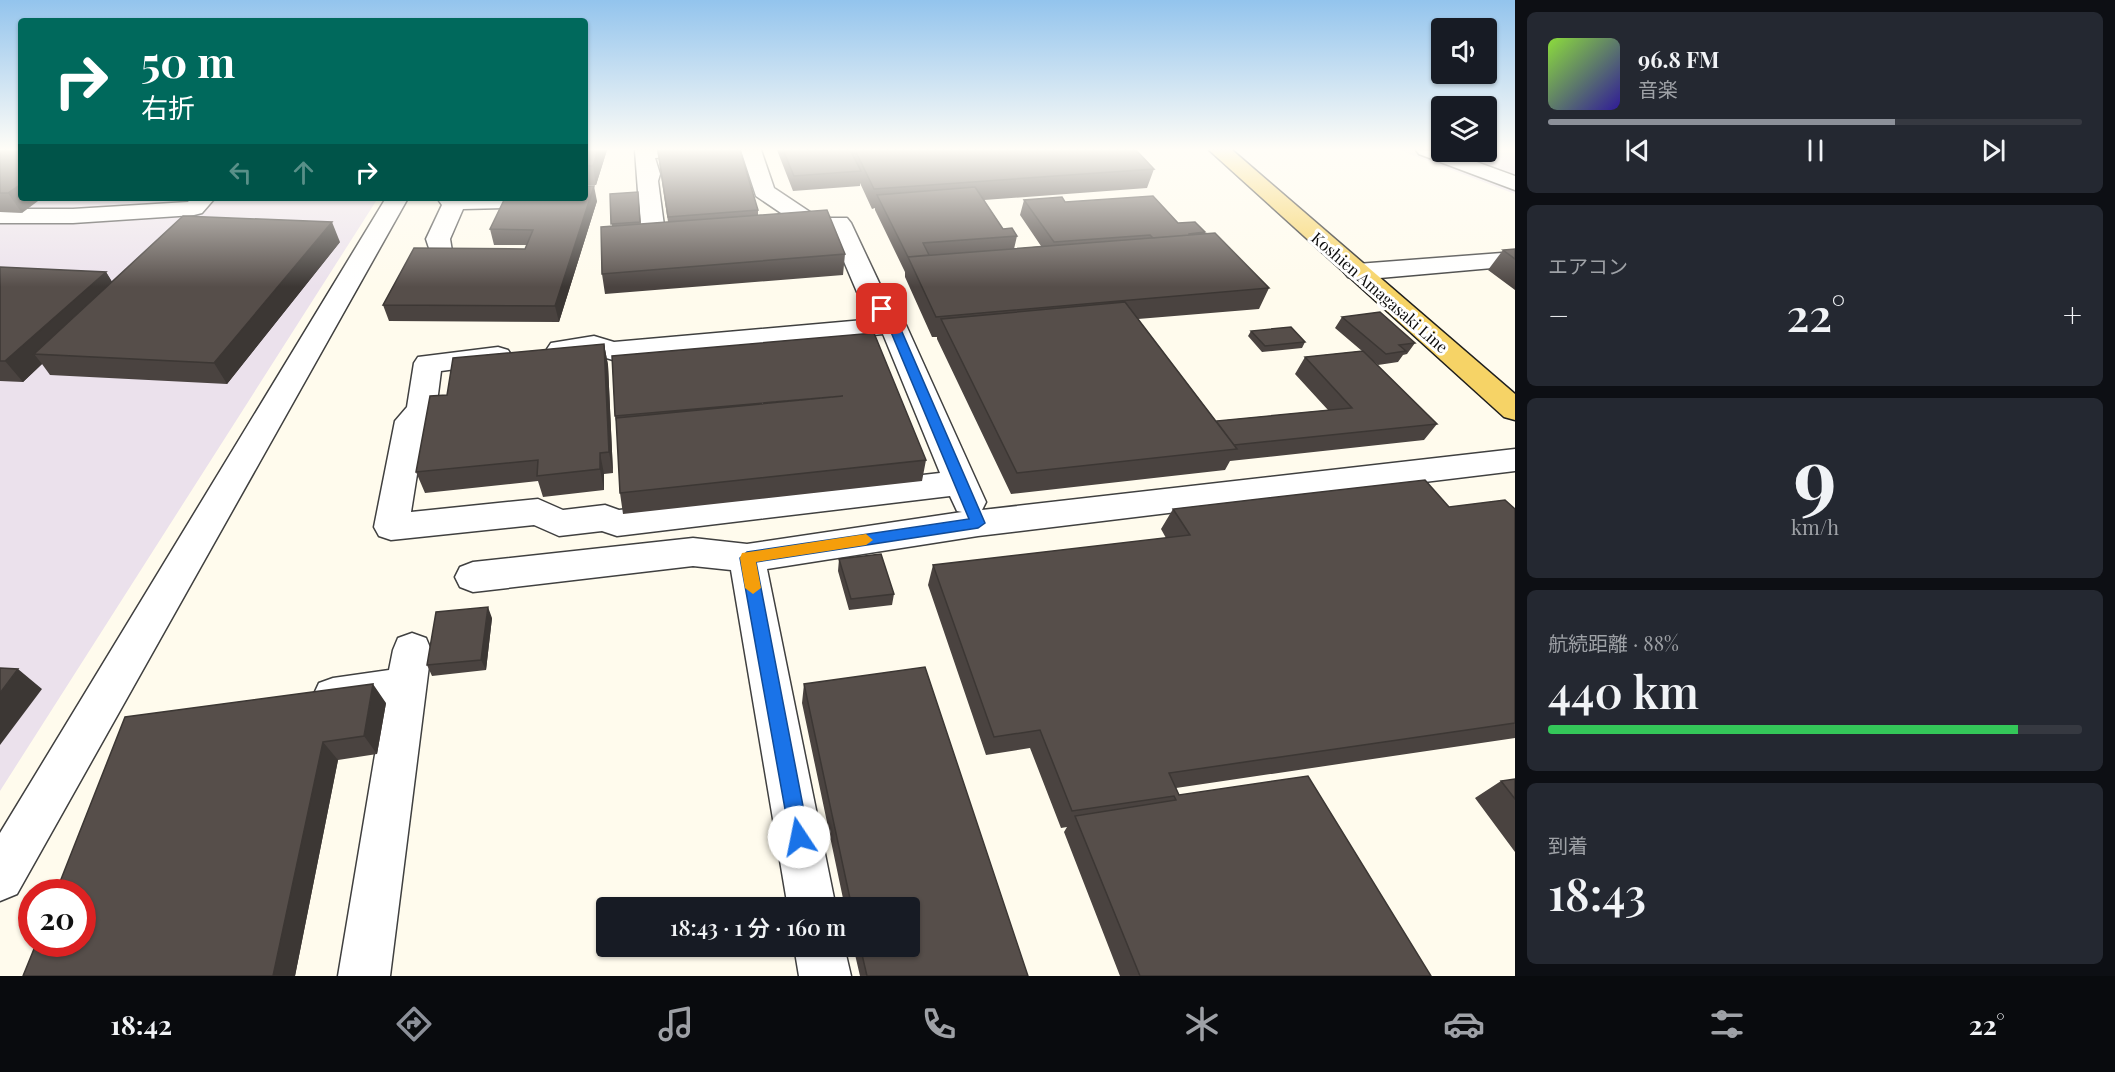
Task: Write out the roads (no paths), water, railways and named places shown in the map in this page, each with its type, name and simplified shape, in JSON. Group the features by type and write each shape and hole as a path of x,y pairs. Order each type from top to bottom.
{"main road":[{"name":"Koshien Amagasaki Line","path":"1271,196 1515,410"}],"street":[{"path":"649,196 653,233"},
{"path":"771,196 814,225 839,223 870,292 893,325 978,523"},
{"path":"60,216 78,201"},
{"path":"0,216 60,216 194,208 201,201"},
{"path":"0,877 396,201"},
{"path":"451,201 454,204 438,240 441,248 437,258 497,258"},
{"path":"1357,272 1515,259"},
{"path":"893,325 613,351 594,345 428,363 421,410 410,421 391,527 538,512 559,523 605,518 617,523 961,483"},
{"path":"473,577 693,552 747,558 978,523 1515,460"},
{"path":"747,558 810,897"},
{"path":"291,701 409,668 364,976"},
{"path":"821,957 825,976"}]}
